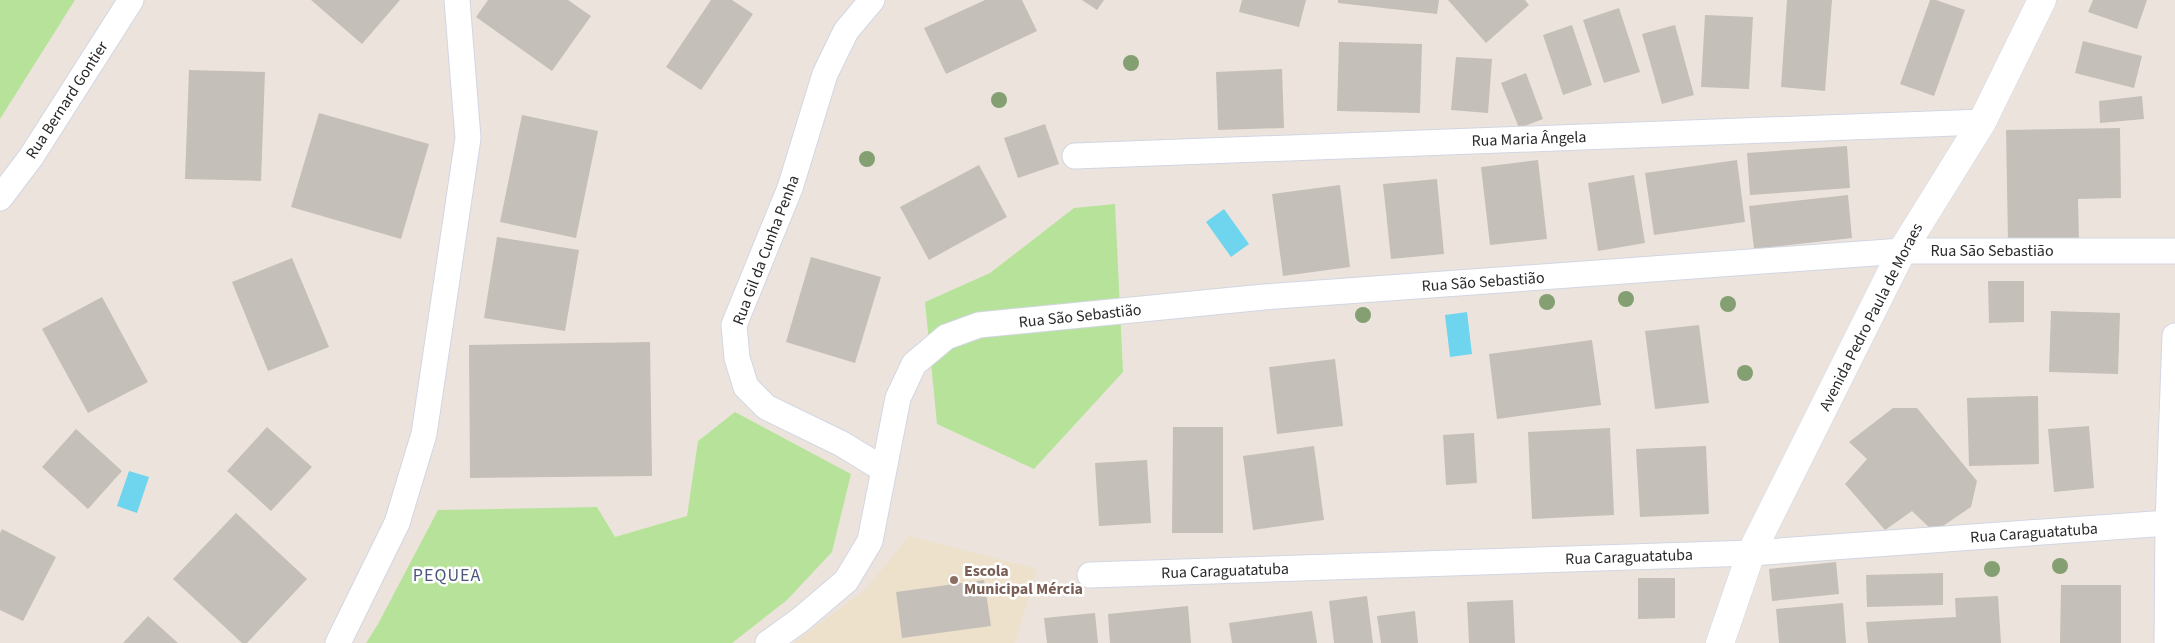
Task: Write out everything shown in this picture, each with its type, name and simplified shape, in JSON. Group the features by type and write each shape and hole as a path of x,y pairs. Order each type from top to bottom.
{"main road":[{"name":"Avenida Pedro Paula de Moraes","path":"1720,643 1751,553 1902,251 1982,122 2042,0"}],"street":[{"name":"Rua Bernard Gontier","path":"0,198 31,157 131,0"},
{"path":"338,643 397,523 424,434 468,138 457,0"},
{"name":"Rua Gil da Cunha Penha","path":"872,0 846,31 825,74 790,188 734,325 737,358 746,387 766,407 842,444 883,469"},
{"name":"Rua Maria Ângela","path":"1075,156 1982,122"},
{"name":"Rua São Sebastião","path":"768,643 800,620 846,580 870,541 898,398 914,364 946,337 979,325 1264,298 1902,251 2175,251"},
{"path":"2167,643 2168,523 2175,336"},
{"name":"Rua Caraguatatuba","path":"1090,575 1751,553 2168,523"}],"shaded area":[{"name":"Escola Municipal Mércia","path":"909,536 1037,569 1015,643 793,643 865,590"}],"green space":[{"path":"0,0 75,0 0,119"},
{"path":"1115,204 1123,372 1034,469 937,424 925,302 990,273 1074,208"},
{"path":"735,412 851,474 832,552 787,600 732,643 366,643 378,624 438,510 597,507 615,537 687,516 698,441"}],"water":[{"path":"1224,209 1249,244 1231,257 1206,222"},
{"path":"1467,312 1472,354 1450,357 1445,315"},
{"path":"129,471 149,477 137,513 117,506"}],"building":[{"path":"311,0 400,0 362,44"},
{"path":"488,0 568,0 591,16 552,71 476,17"},
{"path":"711,0 732,0 753,14 701,90 666,67"},
{"path":"985,0 1022,0 1037,31 946,74 924,28"},
{"path":"1082,0 1104,0 1097,10"},
{"path":"1242,0 1306,0 1299,27 1239,12"},
{"path":"1338,0 1439,0 1437,14 1338,3"},
{"path":"1448,0 1525,0 1529,5 1486,43"},
{"path":"1787,0 1832,0 1825,91 1781,87"},
{"path":"1930,0 1936,0 1965,10 1934,96 1900,84"},
{"path":"2093,0 2147,0 2137,29 2088,12"},
{"path":"1619,8 1640,72 1604,83 1583,20"},
{"path":"1705,15 1753,17 1749,89 1701,87"},
{"path":"1572,25 1592,85 1563,95 1543,35"},
{"path":"1675,25 1694,95 1662,104 1642,34"},
{"path":"2083,41 2142,56 2134,88 2075,73"},
{"path":"1339,42 1422,44 1420,113 1337,111"},
{"path":"1456,57 1492,59 1488,113 1451,110"},
{"path":"1282,69 1284,128 1218,130 1216,72"},
{"path":"189,70 265,72 261,181 185,179"},
{"path":"1526,73 1543,119 1519,128 1501,83"},
{"path":"2142,96 2144,119 2100,123 2099,101"},
{"path":"319,113 429,144 401,239 291,207"},
{"path":"522,115 598,131 576,238 500,222"},
{"path":"1045,124 1059,164 1018,178 1004,138"},
{"path":"2120,128 2121,198 2078,199 2079,240 2008,242 2006,130"},
{"path":"1847,146 1850,188 1750,195 1747,153"},
{"path":"1538,160 1547,239 1490,245 1481,167"},
{"path":"1737,160 1745,222 1654,235 1645,173"},
{"path":"979,165 1007,217 929,260 900,207"},
{"path":"1634,175 1645,243 1598,251 1588,183"},
{"path":"1437,179 1444,254 1391,259 1383,184"},
{"path":"1340,185 1350,267 1283,276 1272,194"},
{"path":"1848,195 1852,238 1754,249 1749,206"},
{"path":"497,237 579,250 565,331 484,318"},
{"path":"811,257 881,277 855,363 786,342"},
{"path":"292,258 329,347 268,371 232,282"},
{"path":"1988,281 2024,281 2024,322 1989,323"},
{"path":"102,297 148,382 88,413 42,329"},
{"path":"2051,311 2120,313 2118,374 2049,372"},
{"path":"1699,325 1709,403 1655,409 1645,331"},
{"path":"1592,340 1601,405 1497,419 1489,354"},
{"path":"650,342 652,476 470,478 469,345"},
{"path":"1335,359 1343,426 1277,434 1269,367"},
{"path":"2038,396 2039,464 1969,466 1967,398"},
{"path":"1893,408 1917,408 1977,481 1971,507 1934,532 1912,511 1885,530 1845,484 1867,459 1849,442"},
{"path":"2089,426 2094,488 2054,492 2048,429"},
{"path":"267,427 312,467 271,511 227,471"},
{"path":"1173,427 1223,427 1223,533 1172,533"},
{"path":"1610,428 1614,515 1532,519 1528,432"},
{"path":"76,429 122,471 88,509 42,467"},
{"path":"1474,433 1477,483 1446,485 1443,435"},
{"path":"1314,446 1324,520 1253,530 1243,456"},
{"path":"1706,446 1709,514 1640,517 1636,449"},
{"path":"1147,460 1151,523 1099,526 1095,463"},
{"path":"236,513 307,579 247,643 242,643 173,579"},
{"path":"2,529 56,557 23,621 0,610 0,533"},
{"path":"1836,562 1839,594 1772,601 1769,569"},
{"path":"1943,573 1943,605 1867,607 1866,575"},
{"path":"1638,578 1675,578 1675,618 1638,619"},
{"path":"984,580 991,626 902,638 896,592"},
{"path":"2061,585 2121,585 2121,643 2060,643"},
{"path":"1367,596 1373,643 1334,643 1329,601"},
{"path":"1998,596 2001,643 1868,643 1866,622 1956,617 1955,598"},
{"path":"1513,600 1515,643 1469,643 1467,602"},
{"path":"1843,603 1846,643 1779,643 1776,609"},
{"path":"1188,606 1191,643 1110,643 1108,614"},
{"path":"1312,611 1317,643 1232,643 1229,623"},
{"path":"1415,611 1418,643 1381,643 1377,616"},
{"path":"1095,613 1098,643 1047,643 1044,618"},
{"path":"148,616 178,643 123,643"}],"place":[{"name":"Escola Municipal Mércia","path":"954,580"}],"district":[{"name":"PEQUEA","path":"447,575"}]}
